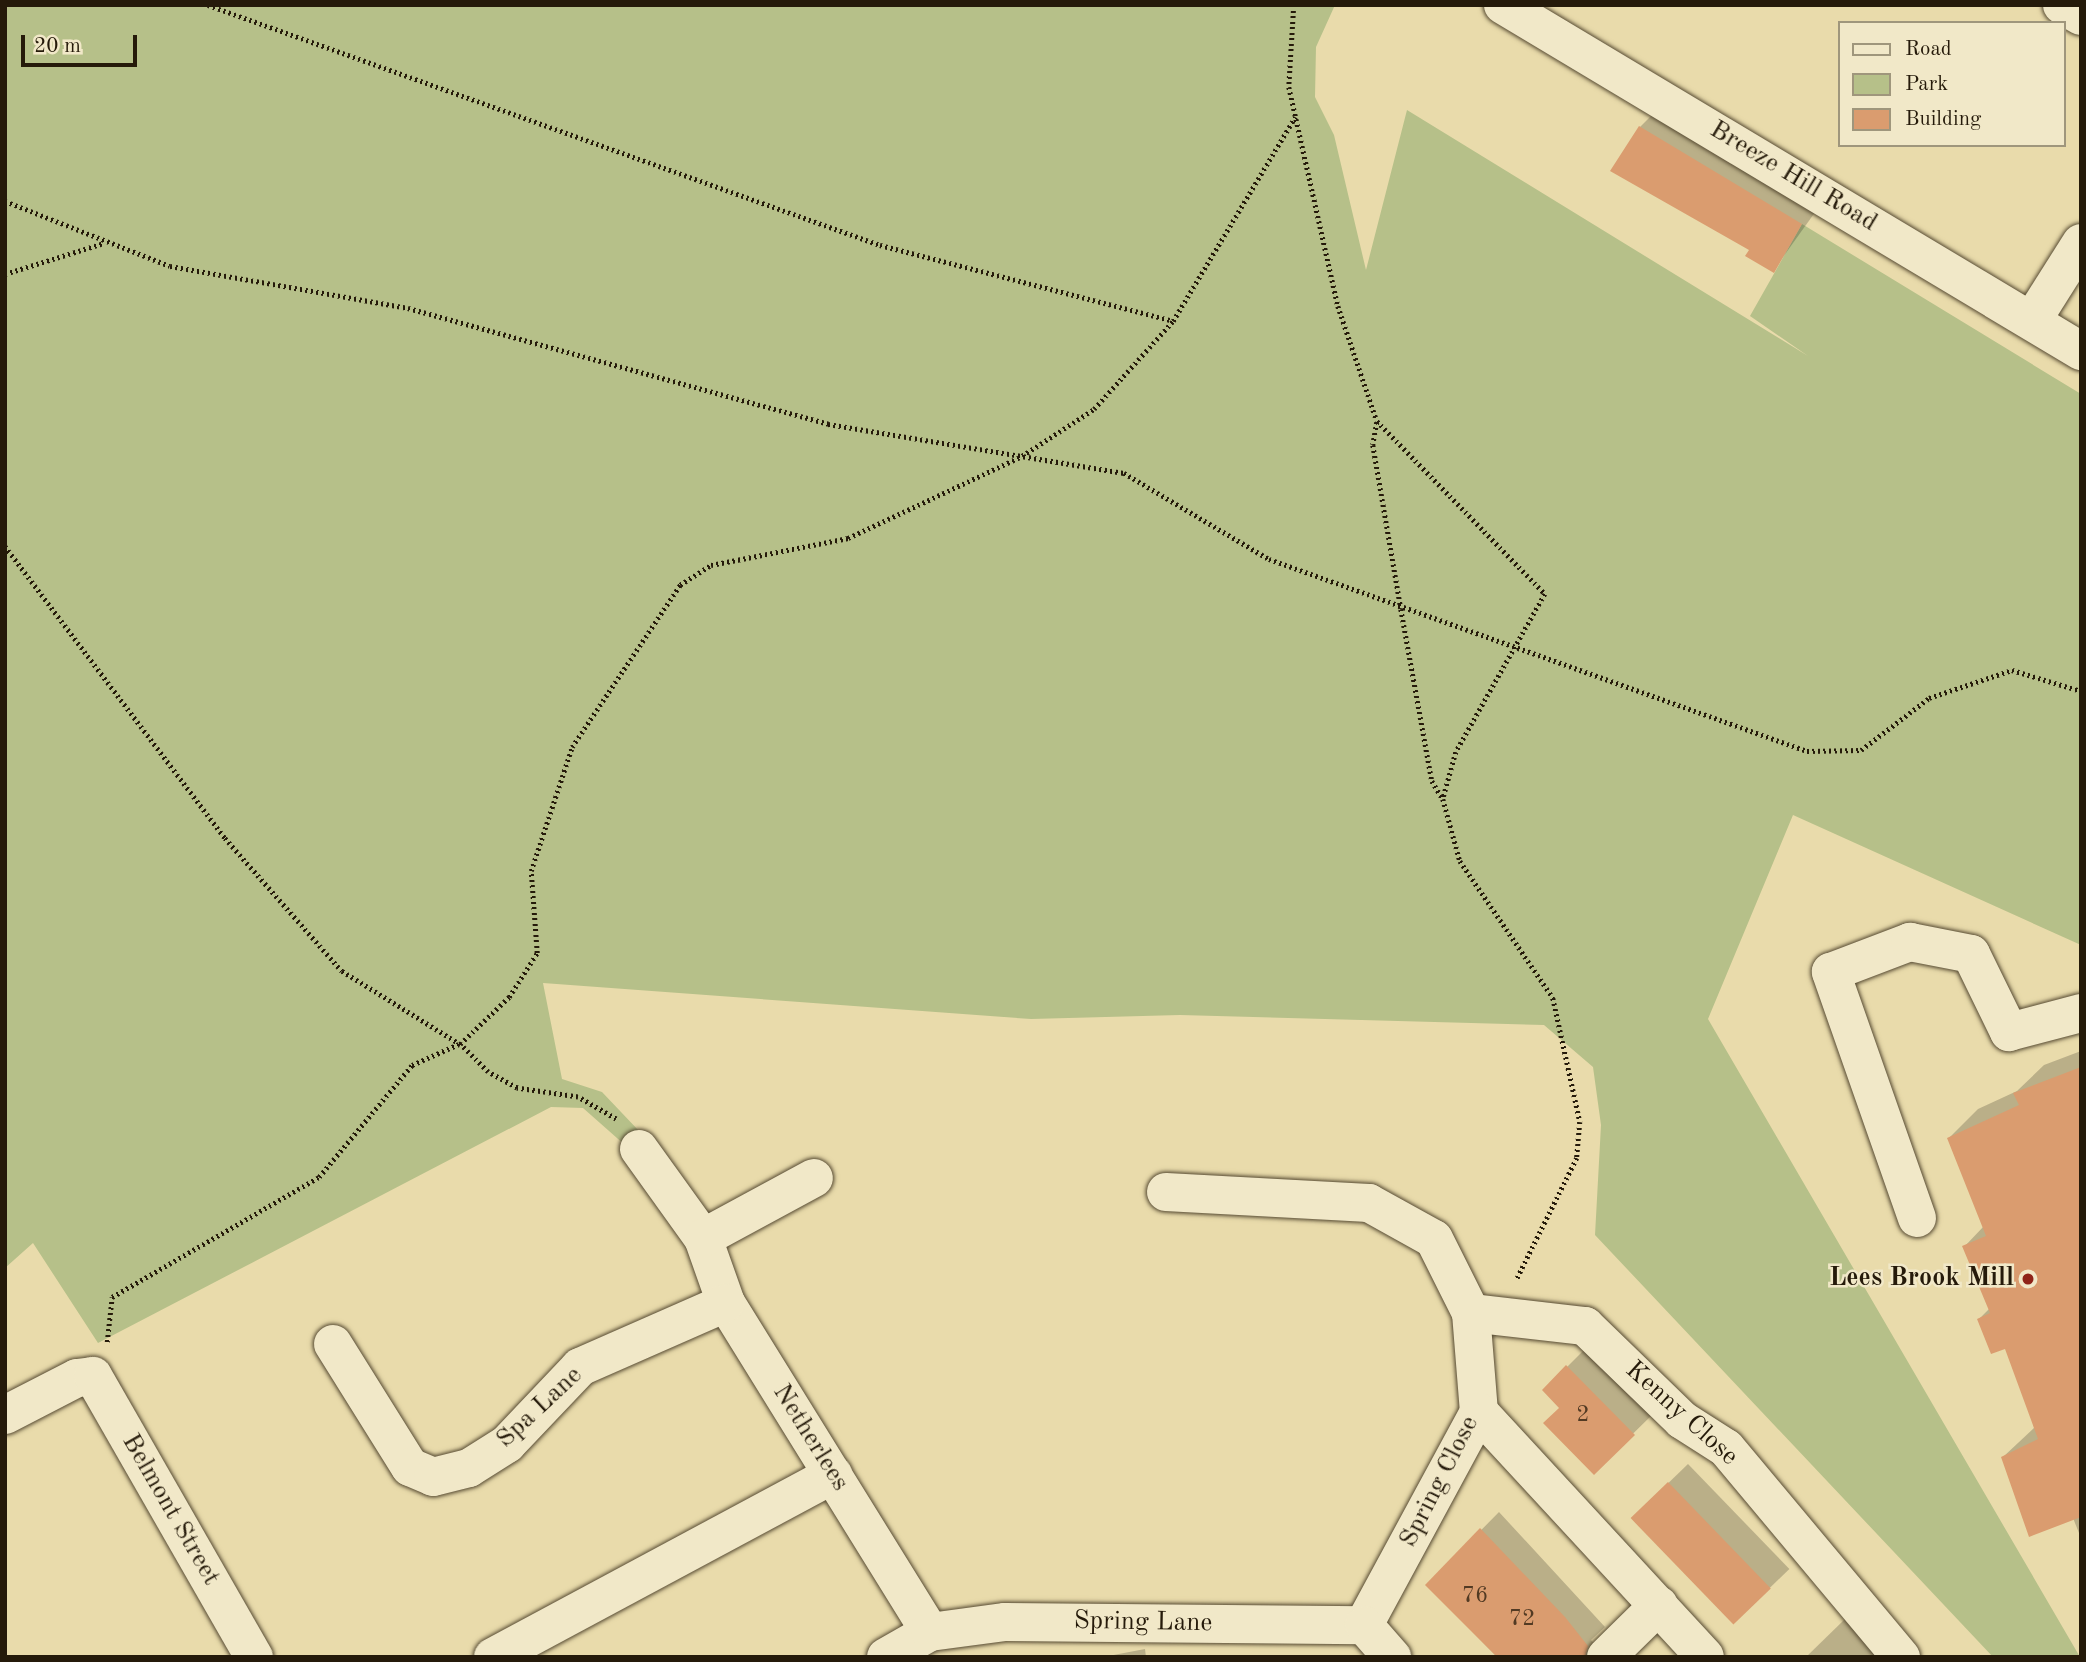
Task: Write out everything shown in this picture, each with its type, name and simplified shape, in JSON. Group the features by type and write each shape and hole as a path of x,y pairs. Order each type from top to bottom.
{"street":[{"name":"Breeze Hill Road","path":"1503,5 1553,18 2081,351"},
{"path":"2062,5 2081,16"},
{"path":"2033,319 2081,243"},
{"path":"1917,1217 1831,972 1910,942 1971,954 2009,1032 2081,1013"},
{"name":"Netherlees","path":"639,1149 703,1238 726,1303 930,1632"},
{"path":"703,1238 814,1178"},
{"name":"Spring Close","path":"1166,1192 1369,1203 1434,1239 1484,1314 1479,1412 1364,1625"},
{"name":"Spa Lane","path":"333,1343 410,1467 433,1477 469,1468 507,1444 580,1367 726,1303"},
{"name":"Kenny Close","path":"1484,1314 1585,1326 1682,1420 1726,1448 1901,1657"},
{"path":"5,1415 85,1377"},
{"name":"Belmont Street","path":"85,1377 254,1657"},
{"path":"1479,1412 1705,1657"},
{"path":"493,1657 833,1475"},
{"path":"1606,1657 1659,1605"},
{"name":"Spring Lane","path":"886,1657 930,1632 1004,1622 1364,1625"},
{"path":"1364,1625 1392,1657"}],"path":[{"path":"208,5 880,245 1173,321"},
{"path":"1294,5 1289,87 1338,306 1377,421 1545,594 1456,752 1443,799"},
{"path":"85,1377 106,1347 112,1297 318,1177 412,1065 460,1044 509,997 537,953 531,871 572,747 680,585 711,565 848,538 1022,456 1094,409 1173,321 1295,117"},
{"path":"5,201 104,243 170,266 408,308 561,345 716,396 828,424 1124,473 1269,559 1401,609 1807,751 1861,750 1929,698 2012,670 2081,691"},
{"path":"5,274 104,243"},
{"path":"1377,421 1373,445 1432,781 1443,799 1460,861 1553,998 1580,1122 1577,1158 1556,1211 1484,1314"},
{"path":"5,546 225,838 342,971 460,1044 488,1072 517,1088 578,1097 623,1124 639,1149"}],"green space":[{"path":"5,5 1335,5 1316,47 1315,97 1334,135 1366,270 1407,110 1808,356 1750,316 1802,224 2081,394 2081,945 1793,815 1708,1019 2080,1657 1993,1657 1595,1235 1601,1125 1593,1067 1544,1025 1180,1015 1031,1019 543,983 562,1079 602,1092 640,1132 626,1146 583,1108 551,1107 98,1343 33,1243 5,1268"}],"building":[{"path":"1639,126 1802,224 1774,273 1745,256 1749,250 1610,171"},
{"name":"Lees Brook Mill","path":"2081,1067 2081,1517 2029,1537 2001,1457 2038,1439 2005,1349 1991,1354 1977,1319 1990,1313 1962,1246 1986,1236 1947,1138 2019,1105 2013,1093"},
{"path":"1566,1365 1635,1435 1594,1475 1543,1423 1559,1408 1542,1390"},
{"path":"1668,1482 1771,1588 1733,1625 1631,1518"},
{"path":"1480,1528 1565,1617 1588,1646 1585,1657 1497,1657 1425,1585"}],"place":[{"name":"Lees Brook Mill","path":"2028,1279"}]}
